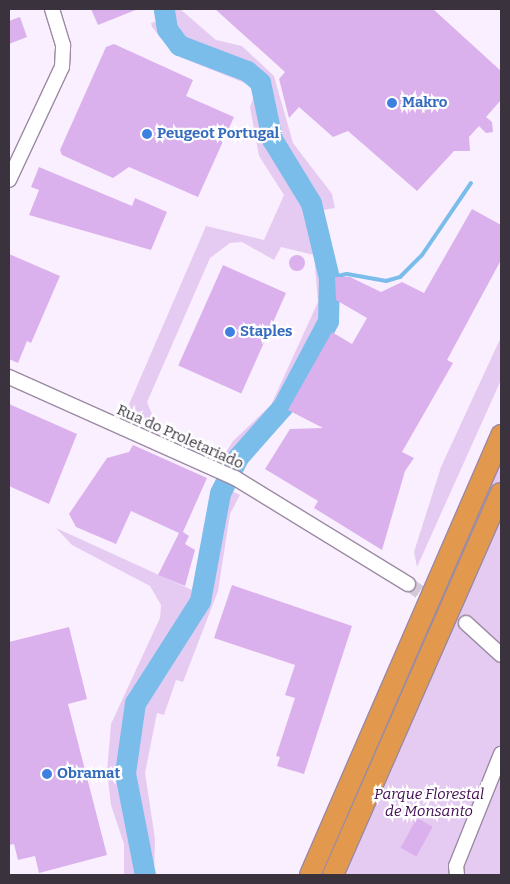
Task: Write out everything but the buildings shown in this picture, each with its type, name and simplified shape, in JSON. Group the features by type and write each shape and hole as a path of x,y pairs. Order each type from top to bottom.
{"highway":[{"path":"310,875 501,435"},
{"path":"333,875 501,493"}],"street":[{"path":"9,180 62,67 63,45 52,9"},
{"name":"Rua do Proletariado","path":"9,377 218,469 408,584"},
{"path":"466,623 501,655"},
{"path":"457,875 456,866 501,754"}],"green space":[{"path":"156,9 180,9 216,40 242,46 274,76 293,143 332,194 335,208 322,210 334,268 335,325 285,417 235,469 227,489 240,495 230,514 218,591 183,682 176,680 164,715 157,713 145,773 155,839 154,875 124,875 124,844 111,805 107,772 111,724 160,618 161,605 150,586 72,545 56,528 192,590 222,458 233,441 271,405 318,302 314,255 281,247 274,260 242,242 230,243 210,258 147,402 154,419 134,424 129,418 127,409 206,226 264,240 284,195 259,156 250,107 257,88 175,55 152,27 151,23 158,21"},
{"path":"501,337 501,380 417,567 414,552 441,467"},
{"name":"Parque Florestal de Monsanto","path":"501,458 501,875 320,875"}],"waterway":[{"path":"145,875 125,773 135,703 200,601 220,493 238,457 283,406 328,321 329,278 311,203 272,139 260,82 247,71 179,45 167,29 164,9"},
{"path":"329,278 347,274 386,281 400,277 422,255 471,183"}],"tunnel":[{"path":"408,584 466,623"}],"place":[{"name":"Makro","path":"392,103"},
{"name":"Peugeot Portugal","path":"147,134"},
{"name":"Staples","path":"230,332"},
{"name":"Obramat","path":"47,774"}]}
